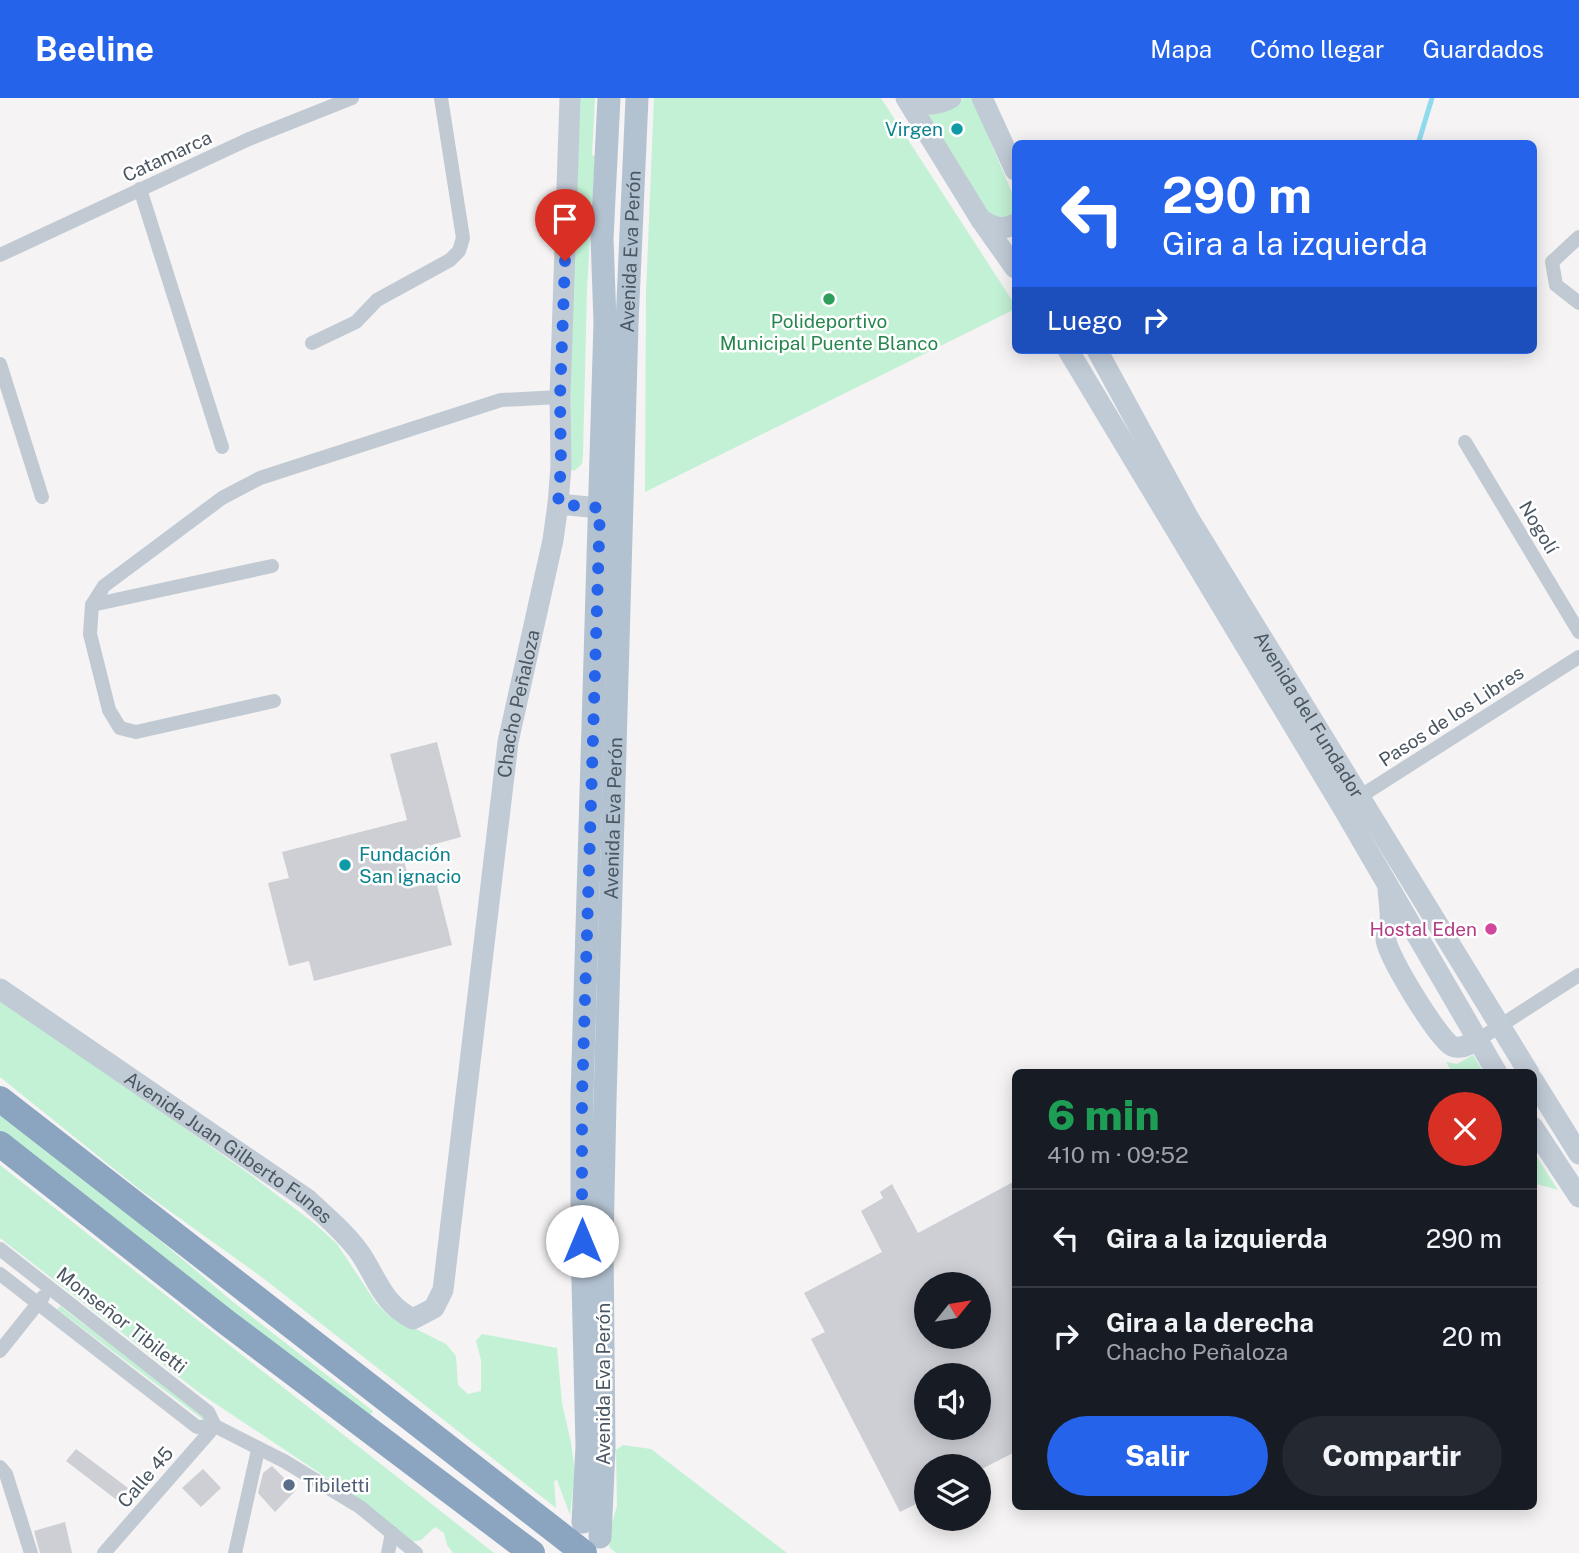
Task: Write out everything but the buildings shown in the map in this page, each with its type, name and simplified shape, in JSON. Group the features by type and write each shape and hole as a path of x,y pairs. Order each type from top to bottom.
{"highway":[{"path":"0,1099 583,1537"},
{"path":"0,1144 226,1322 532,1553"}],"main road":[{"name":"Chacho Peñaloza","path":"433,1308 443,1290 508,742 553,540 558,504 570,98"},
{"name":"Avenida Eva Perón","path":"583,1537 587,1446 582,1097 605,322 603,238 609,98"},
{"name":"Avenida Eva Perón","path":"583,1537 604,1448 602,1244 605,1087 627,324 637,98"},
{"path":"908,98 927,104 939,104 951,98"},
{"path":"908,98 981,220 1012,264"},
{"path":"982,98 1012,163"},
{"path":"981,220 996,228 1006,229 1012,226"},
{"name":"Avenida del Fundador","path":"1071,354 1352,802 1527,1069"},
{"name":"Avenida del Fundador","path":"1099,354 1188,517 1352,802 1387,883 1495,1069"},
{"path":"558,504 600,508"},
{"path":"1387,883 1390,923 1386,939 1421,1007 1443,1039 1453,1046 1460,1048 1478,1040"},
{"name":"Avenida Juan Gilberto Funes","path":"0,989 307,1199 359,1252 387,1300 400,1312 413,1319 433,1308"},
{"path":"1537,1086 1579,1154"},
{"path":"1537,1133 1579,1197"}],"street":[{"name":"Catamarca","path":"0,255 249,139 352,98"},
{"path":"312,343 356,322 377,300 450,260 459,251 463,238 441,98"},
{"path":"140,189 222,447"},
{"path":"1579,237 1552,261 1556,285 1579,303"},
{"path":"0,364 42,497"},
{"path":"274,701 136,732 120,728 109,710 90,634 92,605 104,586 222,498 260,478 501,400 560,397"},
{"name":"Nogolí","path":"1465,442 1579,632"},
{"path":"92,605 272,566"},
{"name":"Pasos de los Libres","path":"1352,802 1579,657"},
{"path":"1478,1040 1579,975"},
{"name":"Monseñor Tibiletti","path":"0,1249 208,1412 215,1426"},
{"name":"Monseñor Tibiletti","path":"0,1274 197,1427 215,1426 284,1461 360,1507 416,1553"},
{"path":"0,1351 50,1288"},
{"name":"Calle 45","path":"104,1553 215,1426"},
{"path":"236,1553 258,1450"},
{"path":"0,1467 6,1474 32,1553"},
{"path":"388,1553 392,1533"}],"green space":[{"path":"578,98 595,98 592,155 595,156 587,289 583,454 582,464 574,471 570,469 571,265"},
{"name":"Polideportivo Municipal Puente Blanco","path":"654,98 881,98 1012,300 1012,310 645,492 646,293"},
{"path":"964,98 972,98 1012,193 1012,214 1006,220 987,215 925,111 957,104"},
{"path":"0,997 248,1173 315,1224 337,1244 376,1303 388,1315 446,1344 456,1356 458,1385 468,1394 481,1391 481,1360 476,1341 482,1334 557,1348 562,1403 575,1472 570,1515 557,1480 554,1481 556,1508 263,1278 139,1189 0,1077"},
{"path":"1473,1055 1482,1069 1450,1069 1446,1062 1457,1064"},
{"path":"0,1111 238,1306 373,1411 367,1420 0,1134"},
{"path":"1537,1157 1558,1190 1537,1184"},
{"path":"0,1165 494,1553 453,1553 447,1545 444,1533 435,1527 421,1540 411,1542 354,1496 201,1394 0,1238"},
{"path":"60,1306 207,1418 205,1421 57,1309"},
{"path":"623,1445 651,1449 787,1553 616,1553 609,1547 617,1506 616,1450"}],"waterway":[{"path":"1419,140 1432,98"}],"place":[{"name":"Virgen","path":"957,129"},
{"name":"Polideportivo Municipal Puente Blanco","path":"829,299"},
{"name":"Fundación San ignacio","path":"345,865"},
{"name":"Hostal Eden","path":"1491,929"},
{"name":"Tibiletti","path":"289,1485"}],"route":[{"path":"565,261 558,504 600,508 582,1097 582,1241"}]}
